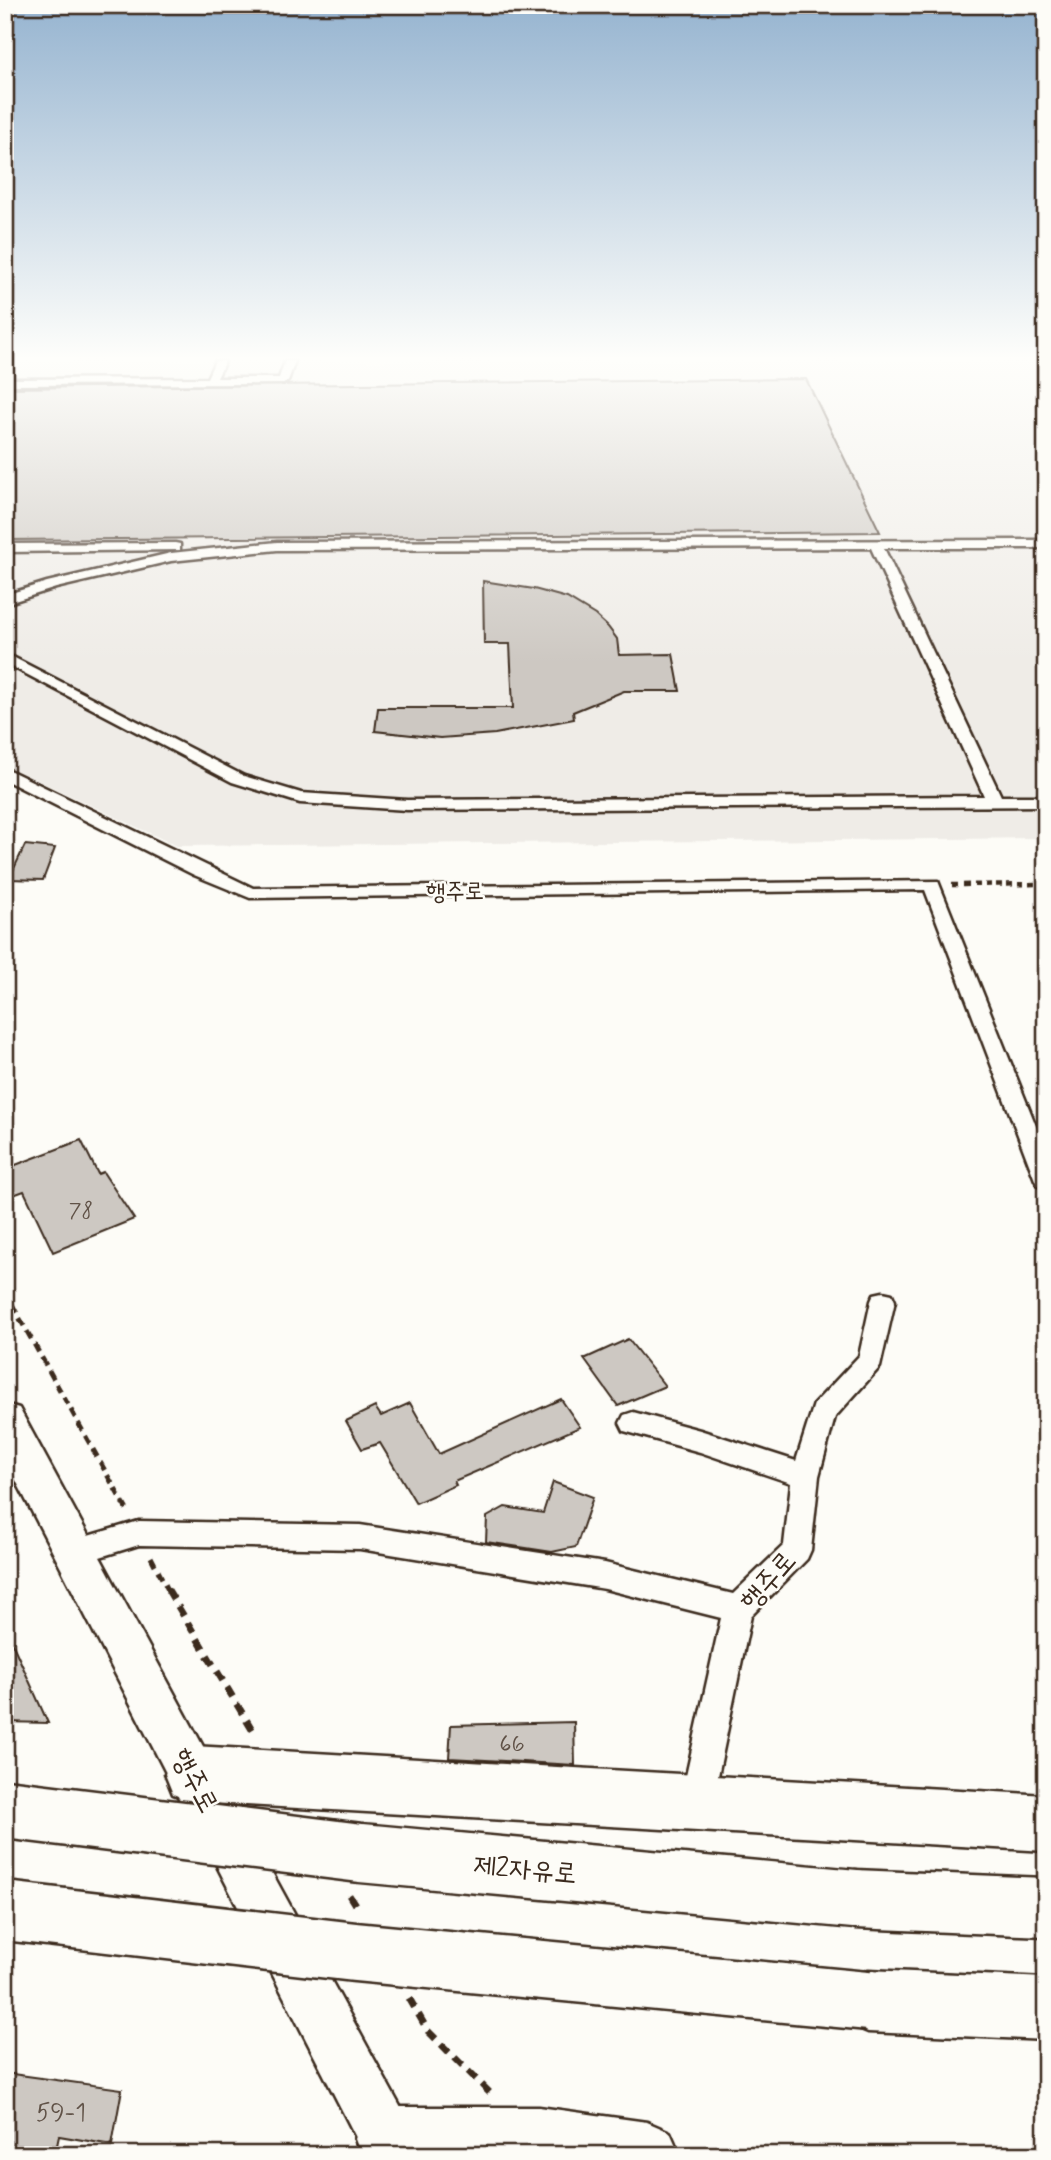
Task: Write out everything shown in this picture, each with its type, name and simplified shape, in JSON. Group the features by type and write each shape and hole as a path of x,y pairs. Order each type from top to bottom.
{"highway":[{"path":"193,1774 1046,1823"},
{"name":"제2자유로","path":"5,1809 361,1853 855,1899 1046,1907"},
{"path":"5,1911 355,1952 868,2001 1046,2009"},
{"path":"398,2149 539,2139 647,2155"}],"main road":[{"name":"행주로","path":"5,1420 193,1774 398,2149"}],"street":[{"path":"5,548 1046,544"},
{"path":"876,545 995,802"},
{"path":"5,600 52,585 171,557 277,546"},
{"path":"52,585 75,568 83,556 70,548"},
{"path":"5,657 238,779 300,798 407,805 1046,801"},
{"name":"행주로","path":"5,773 250,893 932,885"},
{"path":"932,885 1046,1180"},
{"name":"행주로","path":"702,1776 738,1609 797,1549 805,1476 823,1412 871,1360 883,1301"},
{"path":"633,1423 700,1441 805,1476"},
{"path":"75,1552 139,1533 360,1537 604,1576 738,1609"}],"path":[{"path":"932,885 1046,884"}],"shaded area":[{"path":"5,462 1046,462 1046,838 177,846 5,765"}],"building":[{"path":"5,462 846,462 880,532 5,540"},
{"path":"483,581 534,589 567,598 595,615 608,627 617,639 619,655 673,654 680,691 624,691 573,712 574,719 495,734 440,738 375,731 378,708 513,708 510,644 484,644"},
{"path":"25,845 55,848 43,880 9,879"},
{"path":"81,1140 98,1174 103,1172 134,1219 53,1252 24,1191 5,1198 5,1169"},
{"path":"628,1339 665,1386 618,1406 584,1359"},
{"path":"561,1399 580,1427 454,1481 456,1485 416,1503 380,1443 362,1449 346,1421 375,1407 381,1416 410,1403 439,1454"},
{"path":"553,1482 593,1497 576,1547 552,1552 486,1542 487,1517 505,1507 543,1513"},
{"path":"5,1627 48,1723 5,1722"},
{"path":"574,1722 575,1765 449,1758 451,1725"},
{"path":"5,2073 122,2089 112,2145 59,2136 55,2155 5,2155"}]}
